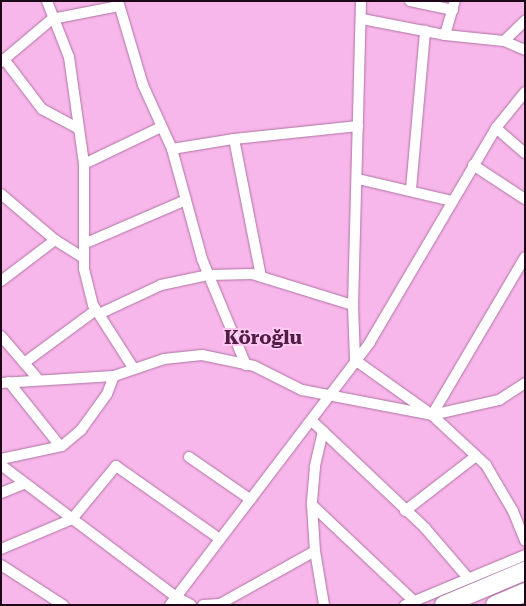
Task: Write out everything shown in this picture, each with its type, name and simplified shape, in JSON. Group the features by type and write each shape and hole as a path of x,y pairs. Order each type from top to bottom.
{"highway":[{"path":"444,605 525,570"},
{"path":"495,605 525,592"}],"street":[{"path":"47,1 52,19 68,57 84,164 86,243 84,269 98,312 134,369"},
{"path":"356,360 353,305 362,1"},
{"path":"410,1 454,6 445,34"},
{"path":"79,129 42,109 2,61 52,19 119,3 143,85 172,149 209,275 246,364"},
{"path":"362,19 425,31 504,41 525,50"},
{"path":"504,41 525,21"},
{"path":"411,189 425,31"},
{"path":"173,601 356,360 405,286 452,201 496,128 525,92"},
{"path":"172,149 234,139 358,126"},
{"path":"84,164 161,127"},
{"path":"496,128 525,153"},
{"path":"234,139 261,276"},
{"path":"473,165 525,199"},
{"path":"358,179 411,189 452,201"},
{"path":"1,194 56,240 84,258"},
{"path":"86,243 186,200"},
{"path":"1,281 56,240"},
{"path":"432,415 525,257"},
{"path":"24,363 98,312 161,285 209,275 252,274 353,305"},
{"path":"1,336 39,380"},
{"path":"5,382 114,376 164,359 202,355 246,364 302,390 432,415 499,400 525,383"},
{"path":"356,360 432,415 486,465 513,511 525,541"},
{"path":"1,459 60,446 81,430 107,394 114,376"},
{"path":"5,382 60,446"},
{"path":"312,420 405,511 468,578"},
{"path":"323,431 315,467 312,505 315,552 324,605"},
{"path":"405,511 476,456"},
{"path":"190,457 251,500"},
{"path":"1,465 23,484 72,519 173,601 191,605"},
{"path":"1,549 72,519 116,466 220,539"},
{"path":"1,493 23,484"},
{"path":"312,505 409,603 525,555"},
{"path":"203,605 220,604 315,552"},
{"path":"1,565 63,605"}],"district":[{"name":"Köroğlu","path":"263,338"}]}
